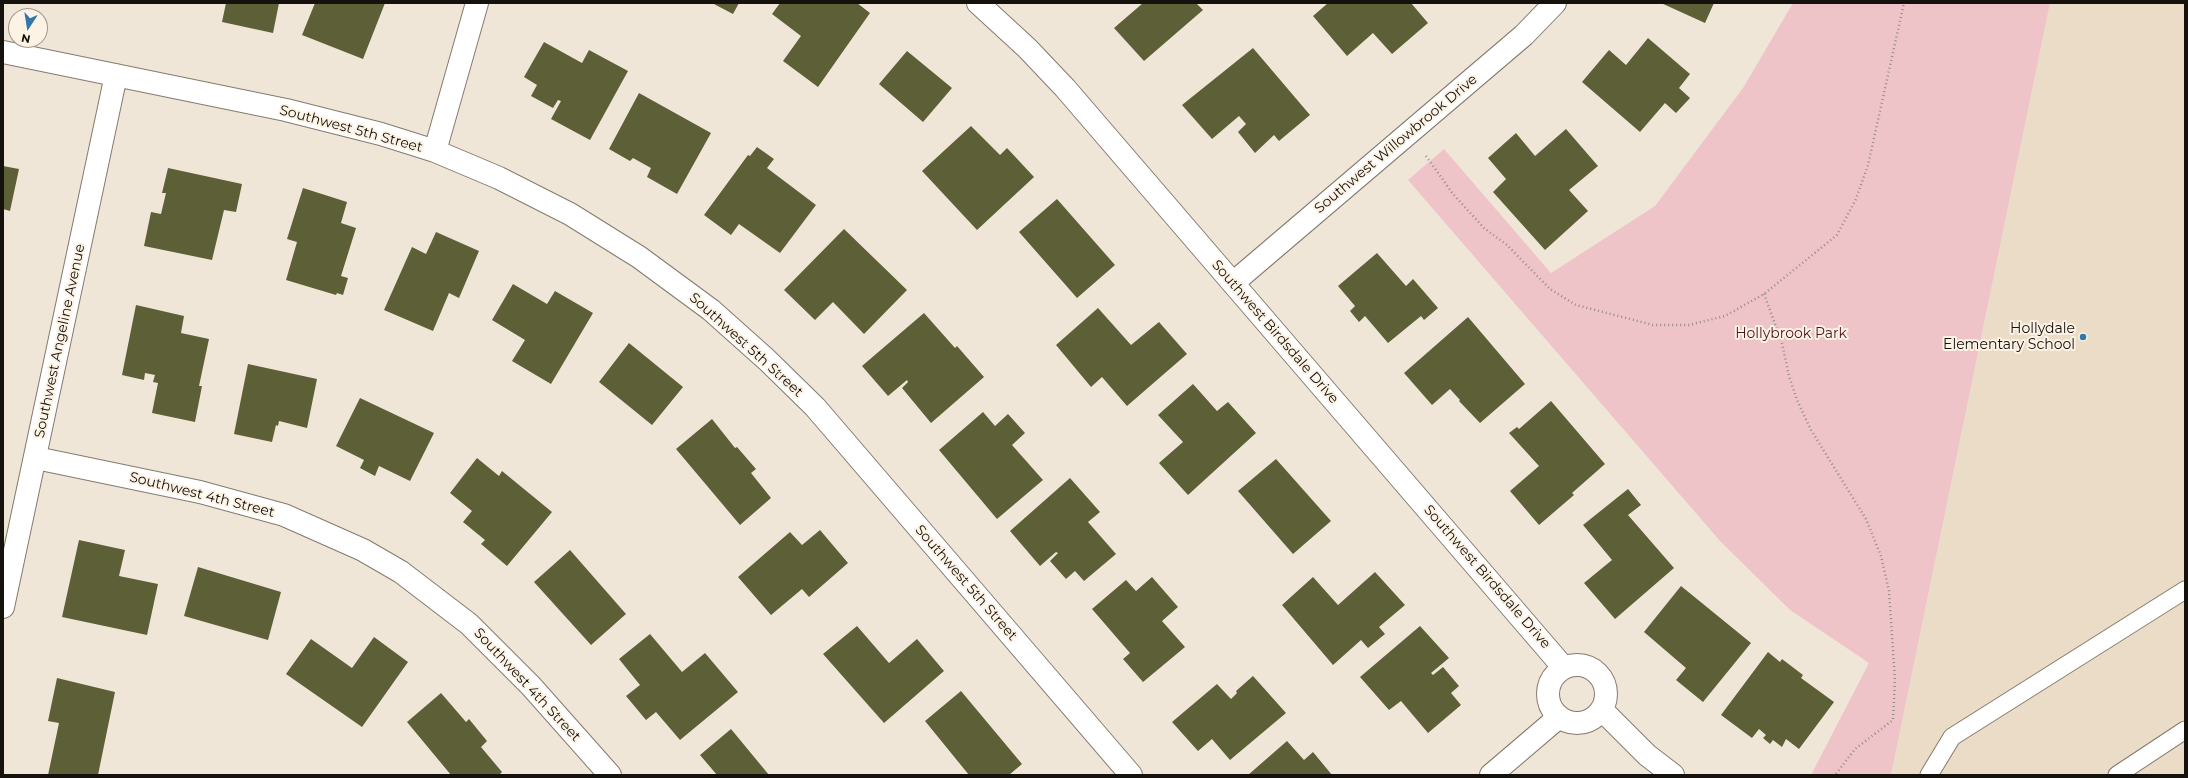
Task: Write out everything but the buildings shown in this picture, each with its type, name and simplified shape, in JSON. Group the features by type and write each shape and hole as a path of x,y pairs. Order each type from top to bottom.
{"street":[{"path":"435,152 477,3"},
{"name":"Southwest Willowbrook Drive","path":"1233,283 1524,35 1555,3"},
{"name":"Southwest Birdsdale Drive","path":"986,5 1066,88 1564,668"},
{"name":"Southwest 5th Street","path":"3,52 286,110 381,134 435,152 499,178 563,211 639,257 711,310 767,360 814,407 1131,775"},
{"name":"Southwest Angeline Avenue","path":"3,607 36,458 116,75"},
{"name":"Southwest 4th Street","path":"36,458 200,492 231,500 284,515 363,550 401,572 469,624 531,686 610,775"},
{"path":"1579,665 1588,667 1601,678 1605,686 1606,699 1602,710 1593,719 1579,723 1568,722 1559,718 1551,707 1548,695 1550,683 1555,675 1564,668 1579,665"},
{"path":"1602,710 1647,755 1673,775"},
{"path":"1491,775 1559,718"}],"lane":[{"path":"1929,775 1952,737 2185,590"},
{"path":"2117,775 2185,730"}],"path":[{"path":"1409,134 1454,194 1484,228 1507,245 1550,290 1576,305 1653,325 1689,325 1725,316 1764,294 1837,235 1856,199 1868,165 1904,3"},
{"path":"1764,294 1782,343 1789,376 1797,400 1811,430 1866,519 1881,556 1889,591 1895,680 1893,720 1855,749 1835,775"}],"shaded area":[{"name":"Hollydale Elementary School","path":"2050,3 2185,3 2185,775 1891,775"}],"green space":[{"name":"Hollybrook Park","path":"1793,3 2050,3 1891,775 1811,775 1869,663 1790,610 1720,541 1408,180 1444,149 1551,273 1655,206 1743,88"}],"place":[{"name":"Hollydale Elementary School","path":"2083,337"}]}
